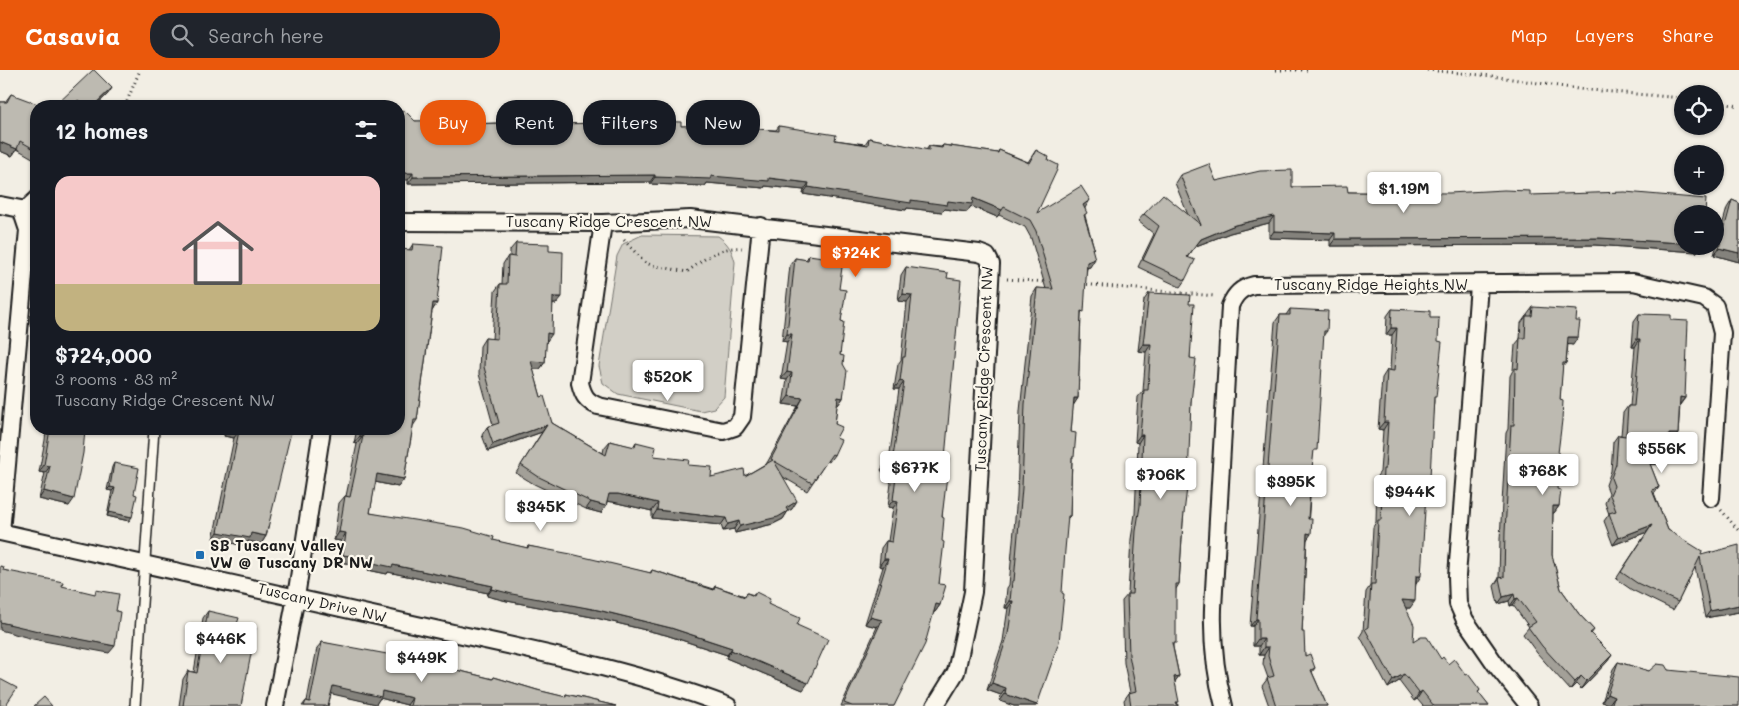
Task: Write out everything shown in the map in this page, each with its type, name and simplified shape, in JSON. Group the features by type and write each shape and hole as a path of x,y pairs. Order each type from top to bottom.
{"street":[{"path":"0,205 21,210 28,230 0,532"},
{"name":"Tuscany Ridge Crescent NW","path":"405,222 603,222 690,219 978,253 987,256 991,264 991,277 973,592 956,672 935,706"},
{"path":"603,222 580,383 583,395 589,403 598,406 723,431 734,427 742,417 761,226"},
{"path":"1479,285 1633,282 1696,295 1715,306 1722,333 1711,498"},
{"name":"Tuscany Ridge Heights NW","path":"1233,298 1246,286 1254,285 1479,285 1457,576 1458,604 1477,638 1529,706"},
{"path":"1224,706 1216,677 1212,640 1212,608 1230,306 1233,298"},
{"path":"275,706 296,597 321,435"},
{"name":"Tuscany Drive NW","path":"0,532 146,563 600,666 682,688 728,706"}],"lane":[{"path":"21,210 30,201"},
{"path":"135,706 154,435"}],"path":[{"path":"128,100 140,70"},
{"path":"1276,70 1309,70"},
{"path":"1428,70 1492,76 1578,89 1674,97"},
{"path":"1724,104 1739,106"},
{"path":"601,239 624,240 644,262 687,272 705,259 730,247 758,250"},
{"path":"991,277 1054,282"},
{"path":"1074,284 1233,298"},
{"path":"1711,498 1739,531"}],"shaded area":[{"path":"642,235 718,236 727,244 732,254 735,262 724,397 714,408 701,411 618,394 603,383 599,366 617,256 623,244"}],"building":[{"path":"93,70 112,88 99,100 61,100"},
{"path":"11,94 30,101 30,147 20,141 17,149 0,142 0,102 7,102"},
{"path":"405,111 415,121 420,121 420,145 486,145 486,123 496,123 496,145 573,145 573,124 583,123 583,145 676,145 676,122 681,122 681,126 686,126 686,145 760,145 760,129 779,131 779,126 836,135 835,140 868,145 869,138 929,150 929,146 942,148 943,145 998,153 999,150 1029,163 1036,150 1049,157 1048,160 1058,165 1057,170 1037,213 1081,186 1090,200 1083,205 1087,213 1084,215 1094,248 1092,248 1095,259 1087,262 1084,312 1081,311 1078,398 1074,398 1071,432 1076,433 1074,457 1072,457 1070,516 1068,516 1065,550 1062,593 1064,594 1059,642 1037,705 1005,694 1006,688 992,683 1008,634 1013,601 1010,601 1012,581 1014,581 1022,488 1025,404 1037,288 1053,289 1036,231 1030,220 1004,207 1002,210 973,198 972,204 948,201 947,205 911,200 911,203 808,187 809,183 769,178 769,181 711,176 711,179 655,177 655,175 413,177 413,173 405,173"},
{"path":"1209,164 1216,181 1260,171 1292,170 1292,187 1347,186 1348,192 1449,193 1504,190 1530,191 1530,195 1625,192 1706,199 1706,205 1674,205 1674,243 1600,238 1335,239 1335,233 1274,231 1274,216 1235,225 1201,239 1187,257 1195,260 1185,280 1143,260 1159,226 1144,214 1163,194 1201,225 1180,175"},
{"path":"1732,200 1739,203 1739,253 1724,249 1724,230"},
{"path":"516,243 549,244 549,251 563,252 562,297 553,297 552,334 547,333 545,362 531,361 541,397 544,396 552,423 606,455 610,441 635,447 636,442 656,447 654,456 689,460 688,465 712,467 711,477 744,469 745,476 773,460 771,459 803,398 789,396 792,373 787,372 792,334 787,334 795,258 808,260 809,255 843,260 839,289 846,290 841,321 844,322 840,355 844,356 843,364 847,371 843,398 838,397 835,424 842,427 836,438 841,440 834,455 832,454 812,483 774,461 797,501 786,508 788,511 778,517 740,526 739,521 728,524 726,518 657,510 658,503 618,494 609,494 606,506 591,502 539,477 521,465 547,425 493,444 487,427 499,423 484,367 485,338 497,339 500,284 507,284 508,256 515,257"},
{"path":"413,244 443,246 437,303 433,303 417,420 414,420 404,479 377,474 370,513 464,528 494,537 493,540 528,548 528,546 571,554 651,573 652,570 714,590 715,586 745,597 747,593 754,596 756,592 770,599 768,604 800,618 797,625 828,639 808,683 731,650 732,648 671,628 598,610 512,594 492,589 493,586 393,565 392,567 373,563 373,559 343,555 346,533 339,532 345,496 350,497 363,436 360,435 405,435 405,249 412,250"},
{"path":"906,267 948,273 947,278 961,280 945,458 949,459 942,517 944,518 942,541 944,542 939,584 946,585 940,605 936,604 925,644 894,706 852,706 844,703 882,620 870,617 888,559 884,559 886,541 892,542 898,501 893,500 896,476 886,462 893,457 904,382 900,381 903,357 905,357 912,295 903,294"},
{"path":"1149,293 1190,295 1189,304 1194,304 1190,358 1196,359 1191,402 1188,479 1179,584 1176,584 1176,643 1172,643 1179,676 1174,677 1179,702 1176,702 1178,706 1131,706 1129,693 1136,691 1129,655 1127,594 1132,594 1136,531 1140,506 1143,435 1140,435 1144,390 1148,390 1151,344 1143,344"},
{"path":"1533,307 1577,310 1576,321 1580,321 1578,337 1568,337 1566,363 1563,363 1560,400 1563,401 1562,420 1555,478 1558,479 1557,489 1561,490 1559,506 1553,506 1552,555 1561,589 1579,614 1594,630 1590,633 1612,655 1586,681 1581,676 1575,682 1542,646 1528,627 1536,622 1518,598 1515,599 1514,594 1503,597 1499,578 1504,577 1511,425 1514,425 1515,368 1518,369 1520,338 1525,338 1526,316 1532,316"},
{"path":"1290,309 1328,311 1327,331 1324,331 1317,450 1314,450 1311,477 1308,519 1312,519 1311,534 1307,533 1302,632 1304,632 1305,656 1310,654 1315,668 1311,670 1327,706 1276,706 1267,678 1274,676 1268,656 1269,647 1264,647 1264,639 1258,639 1258,619 1256,619 1280,315 1290,315"},
{"path":"1392,309 1430,311 1430,318 1439,318 1438,341 1442,342 1436,397 1434,397 1430,478 1427,477 1421,576 1416,576 1415,601 1402,600 1414,625 1413,642 1421,637 1427,637 1441,659 1443,657 1448,664 1454,659 1480,690 1478,692 1489,706 1434,706 1422,691 1419,693 1404,674 1393,680 1365,629 1368,627 1371,584 1375,584 1378,520 1381,520 1383,469 1385,469 1388,422 1384,422 1387,370 1394,371 1397,328 1391,328"},
{"path":"1639,314 1671,315 1671,320 1688,321 1685,398 1680,397 1678,434 1669,434 1668,457 1647,456 1659,487 1652,490 1668,530 1702,551 1701,555 1739,545 1739,605 1710,611 1700,557 1678,602 1637,583 1621,572 1652,525 1618,538 1609,513 1616,511 1610,495 1614,486 1611,478 1616,464 1618,435 1626,436 1628,406 1634,406 1640,339 1637,339"},
{"path":"49,435 84,435 74,499 44,491 50,466 44,465"},
{"path":"238,435 290,435 266,536 251,533 250,538 218,532"},
{"path":"114,463 139,468 134,494 137,495 132,517 109,512 115,488 110,487"},
{"path":"0,566 4,567 3,570 63,582 62,586 95,594 96,590 119,594 116,611 120,612 115,646 0,622"},
{"path":"208,611 239,618 237,624 256,628 241,706 183,706 188,671 197,673"},
{"path":"322,642 387,654 390,658 420,665 420,661 493,679 494,677 566,697 566,694 616,706 410,706 412,698 382,691 381,697 333,686 328,706 304,706 306,701 310,702"},
{"path":"1618,662 1649,671 1657,664 1665,665 1668,670 1739,677 1739,706 1611,706 1614,697 1607,694"},
{"path":"0,679 17,688 5,706 0,706"},
{"path":"44,697 52,706 34,706"}],"place":[{"name":"SB Tuscany Valley VW @ Tuscany DR NW","path":"200,555"}]}
